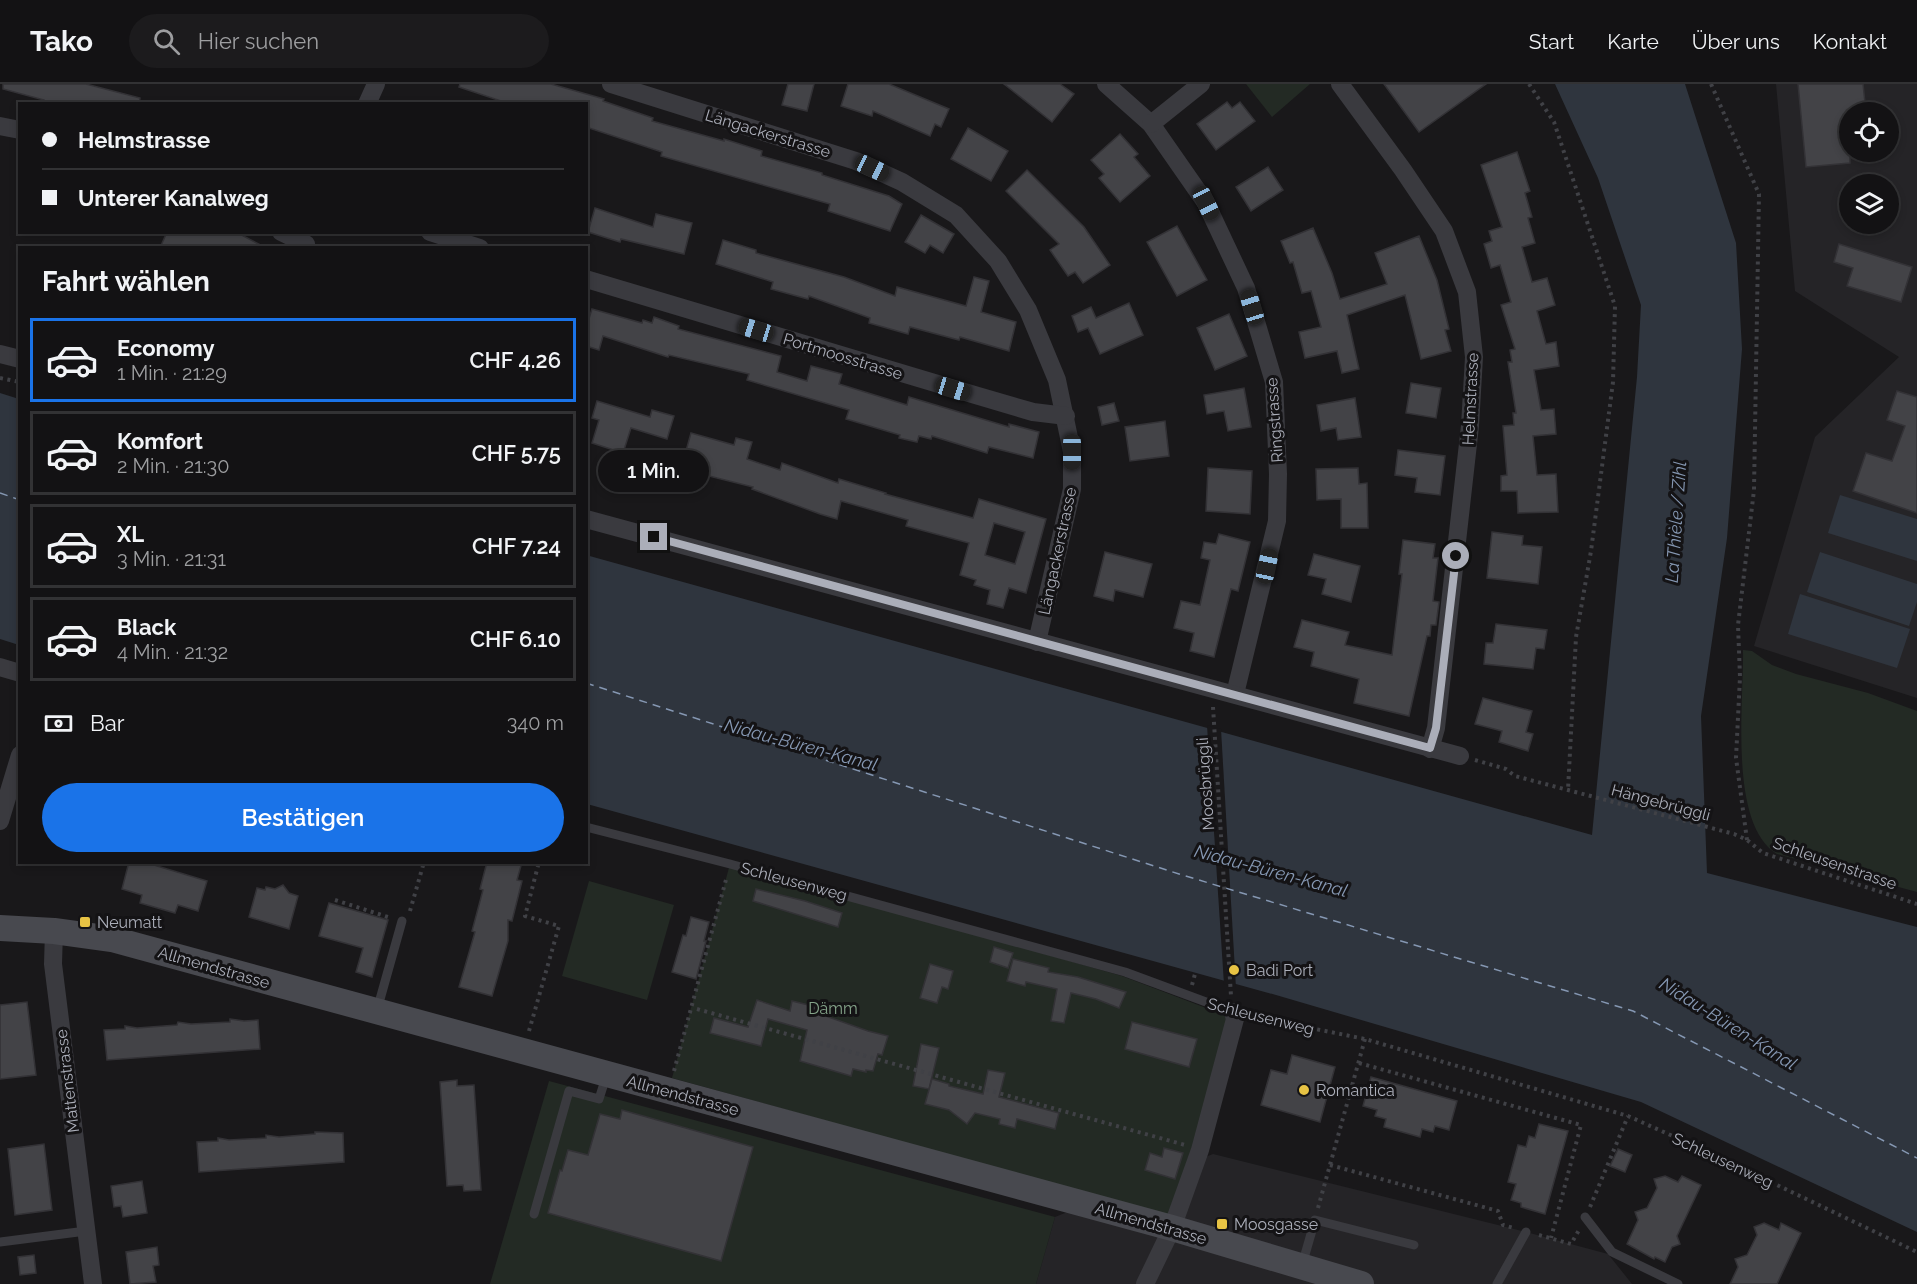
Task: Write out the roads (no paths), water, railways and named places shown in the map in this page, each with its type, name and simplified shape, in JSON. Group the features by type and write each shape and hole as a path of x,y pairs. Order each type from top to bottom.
{"main road":[{"name":"Allmendstrasse","path":"0,928 54,931 112,939 1172,1228 1361,1284"}],"street":[{"path":"368,102 376,84"},
{"name":"Längackerstrasse","path":"611,84 856,161 902,182 956,215 998,261 1028,310 1058,380 1072,452 1072,489 1037,642"},
{"name":"Ringstrasse","path":"1106,84 1152,124 1206,203 1246,288 1274,382 1278,474 1277,521 1236,694"},
{"path":"1152,124 1201,84"},
{"name":"Helmstrasse","path":"1340,84 1444,231 1467,292 1474,357 1470,426 1436,728 1430,748"},
{"path":"0,126 18,130"},
{"path":"287,234 307,241"},
{"path":"436,234 474,246"},
{"name":"Portmoosstrasse","path":"588,280 1033,412 1066,416"},
{"path":"0,354 18,358"},
{"path":"588,520 1460,756"},
{"path":"0,667 18,672"},
{"path":"0,821 3,801 18,760"},
{"name":"Mattenstrasse","path":"54,931 53,964 93,1284"},
{"path":"1145,1284 1172,1228 1200,1150 1235,1019 1233,1012"}],"lane":[{"name":"Schleusenweg","path":"588,828 1125,972 1233,1012"},
{"path":"376,1012 402,921"},
{"path":"534,1214 569,1091 599,1099 606,1074"},
{"path":"1585,1217 1612,1252 1678,1284"},
{"path":"1301,1267 1315,1220 1414,1245"},
{"path":"0,1242 86,1231"},
{"path":"1497,1284 1526,1232"}],"water":[{"path":"1555,84 1685,84 1736,243 1742,349 1727,538 1701,716 1707,873 1917,927 1917,1232 1641,1102 1276,995 588,804 588,556 1592,835 1637,377 1641,305 1598,178"},
{"path":"0,393 18,399 18,645 0,639"},
{"path":"1840,495 1917,519 1917,561 1828,533"},
{"path":"1820,552 1917,584 1917,602 1909,626 1807,592"},
{"path":"1800,594 1910,629 1897,668 1788,634"}],"place":[{"name":"Neumatt","path":"85,922"},
{"name":"Badi Port","path":"1234,970"},
{"name":"Romantica","path":"1304,1090"},
{"name":"Moosgasse","path":"1222,1224"}],"water label":[{"name":"La Thièle / Zihl","path":"1676,522"},
{"name":"Nidau-Büren-Kanal","path":"801,745"},
{"name":"Nidau-Büren-Kanal","path":"1271,871"},
{"name":"Nidau-Büren-Kanal","path":"1728,1024"}],"park label":[{"name":"Dämm","path":"833,1008"}]}
